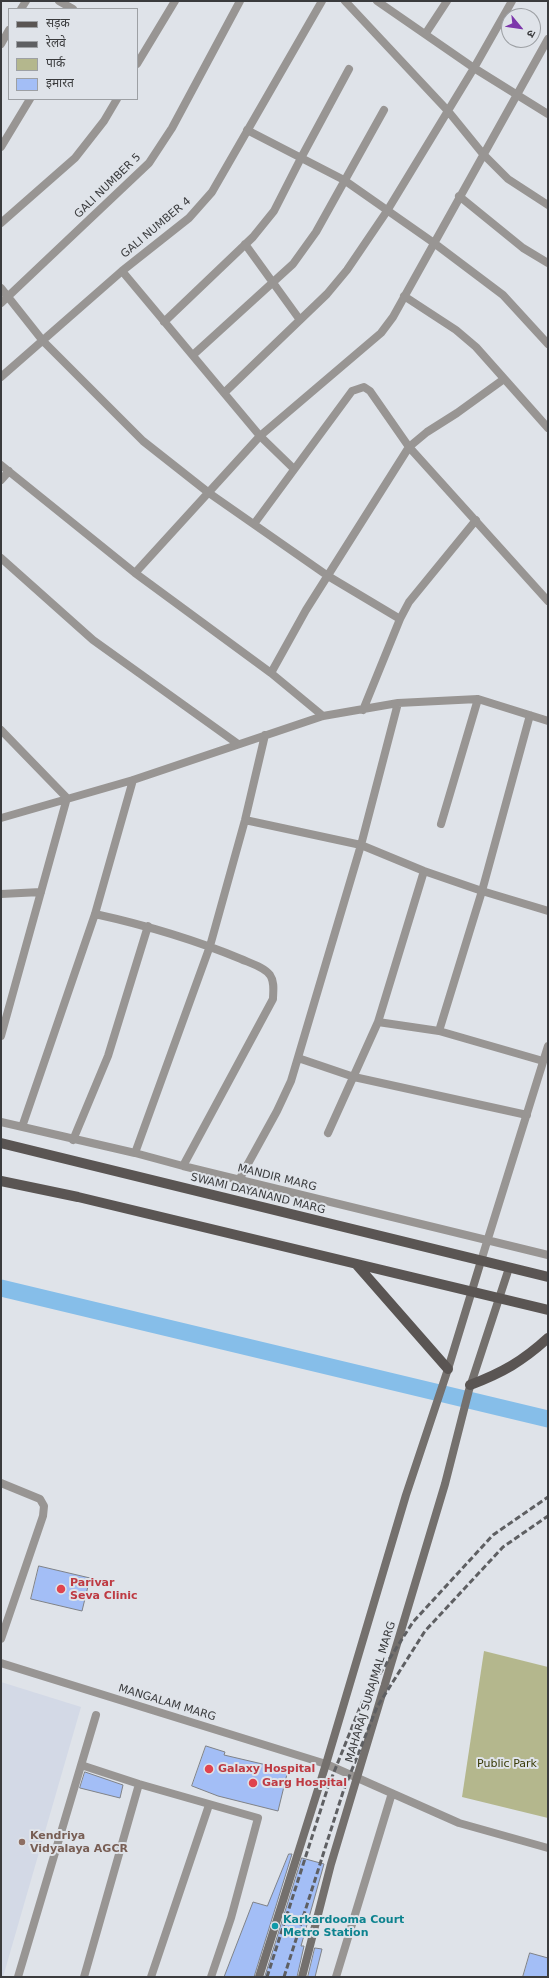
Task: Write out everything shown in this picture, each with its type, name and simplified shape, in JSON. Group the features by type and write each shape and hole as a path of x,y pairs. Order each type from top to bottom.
{"main road":[{"name":"SWAMI DAYANAND MARG","path":"1,1143 548,1277"},
{"path":"1,1181 78,1197 548,1310"},
{"name":"MAHARAJ SURAJMAL MARG","path":"259,1977 326,1764 406,1495 448,1369 481,1261"},
{"path":"356,1264 448,1369"},
{"name":"MAHARAJ SURAJMAL MARG","path":"302,1977 331,1864 445,1484 470,1387 509,1268"},
{"path":"470,1387 515,1366 548,1338"}],"street":[{"path":"59,1 71,8"},
{"path":"138,62 175,1"},
{"name":"GALI NUMBER 5","path":"1,303 149,163 172,128 240,1"},
{"name":"GALI NUMBER 4","path":"1,377 122,271 189,218 212,192 322,1"},
{"path":"345,1 448,111 483,154 508,179 548,206"},
{"path":"426,33 446,1"},
{"path":"224,393 336,283 387,211 474,68 512,1"},
{"path":"381,2 474,68 548,114"},
{"path":"1,44 8,32"},
{"path":"136,573 260,436 380,333 393,317 459,196 548,40"},
{"path":"164,322 245,244 274,211 301,158 350,69"},
{"path":"1,147 29,100"},
{"path":"1,223 75,158 104,121 116,100"},
{"path":"193,355 293,264 316,232 384,110"},
{"path":"247,130 344,180 434,243 503,295 548,344"},
{"path":"459,196 523,248 548,263"},
{"path":"245,244 300,320"},
{"path":"122,271 260,436 294,469"},
{"path":"1,288 43,340 143,441 209,493 328,576 400,619"},
{"path":"404,296 456,330 476,347 548,428"},
{"path":"271,673 328,576 409,447 427,432 457,413 504,379"},
{"path":"254,524 352,391 360,387 364,387 370,391 409,447 548,601"},
{"path":"1,465 136,573 271,673 323,716"},
{"path":"1,480 9,471"},
{"path":"363,710 400,619 419,588 476,520"},
{"path":"1,558 93,640 238,744"},
{"path":"441,824 478,699"},
{"path":"1,818 133,780 323,716 398,703 478,699 548,721"},
{"path":"239,1180 277,1111 291,1081 361,845 398,703"},
{"path":"439,1031 482,891 530,715"},
{"path":"1,730 67,798"},
{"path":"135,1153 210,946 245,820 265,735"},
{"path":"22,1127 95,914 133,780"},
{"path":"1,1036 67,798"},
{"path":"245,820 361,845 424,871 482,891 548,910"},
{"path":"328,1133 378,1022 424,871"},
{"path":"1,894 41,892"},
{"path":"95,914 148,926 210,946 261,968 270,976 274,986 273,999 183,1166"},
{"path":"73,1140 108,1056 148,926"},
{"path":"378,1022 439,1031 543,1061"},
{"path":"481,1261 548,1046"},
{"path":"298,1058 354,1077 526,1115"},
{"name":"MANDIR MARG","path":"1,1122 73,1140 135,1153 239,1180 548,1255"},
{"path":"1,1483 40,1499 44,1506 43,1516 1,1639"},
{"name":"MANGALAM MARG","path":"1,1664 326,1764 459,1823 548,1848"},
{"path":"18,1977 96,1715"},
{"path":"81,1765 209,1805 258,1818 231,1918 211,1977"},
{"path":"84,1977 139,1784"},
{"path":"336,1977 392,1793"},
{"path":"151,1977 209,1805"}],"shaded area":[{"name":"Kendriya Vidyalaya AGCR","path":"1,1682 81,1707 3,1977 1,1977"}],"green space":[{"name":"Public Park","path":"484,1651 548,1667 548,1818 462,1797"}],"building":[{"name":"Parivar Seva Clinic","path":"39,1566 90,1578 82,1611 31,1599"},
{"name":"Garg Hospital","path":"206,1746 225,1752 224,1755 288,1770 278,1811 218,1796 192,1786"},
{"path":"85,1772 123,1785 120,1798 80,1788"},
{"path":"289,1854 292,1854 254,1977 224,1977 253,1902 267,1906"},
{"path":"302,1858 324,1864 301,1946 304,1946 297,1977 265,1977"},
{"path":"315,1948 322,1949 315,1977 308,1977"},
{"path":"530,1953 548,1958 548,1977 523,1977"}],"waterway":[{"path":"1,1288 548,1419"}],"railway":[{"path":"267,1977 328,1787 363,1700 413,1622 493,1535 548,1497"},
{"path":"284,1977 343,1792 377,1707 425,1631 503,1547 548,1516"}],"place":[{"name":"Parivar Seva Clinic","path":"61,1589"},
{"name":"Galaxy Hospital","path":"209,1769"},
{"name":"Garg Hospital","path":"253,1783"},
{"name":"Kendriya Vidyalaya AGCR","path":"22,1842"},
{"name":"Karkardooma Court Metro Station","path":"275,1926"}]}
